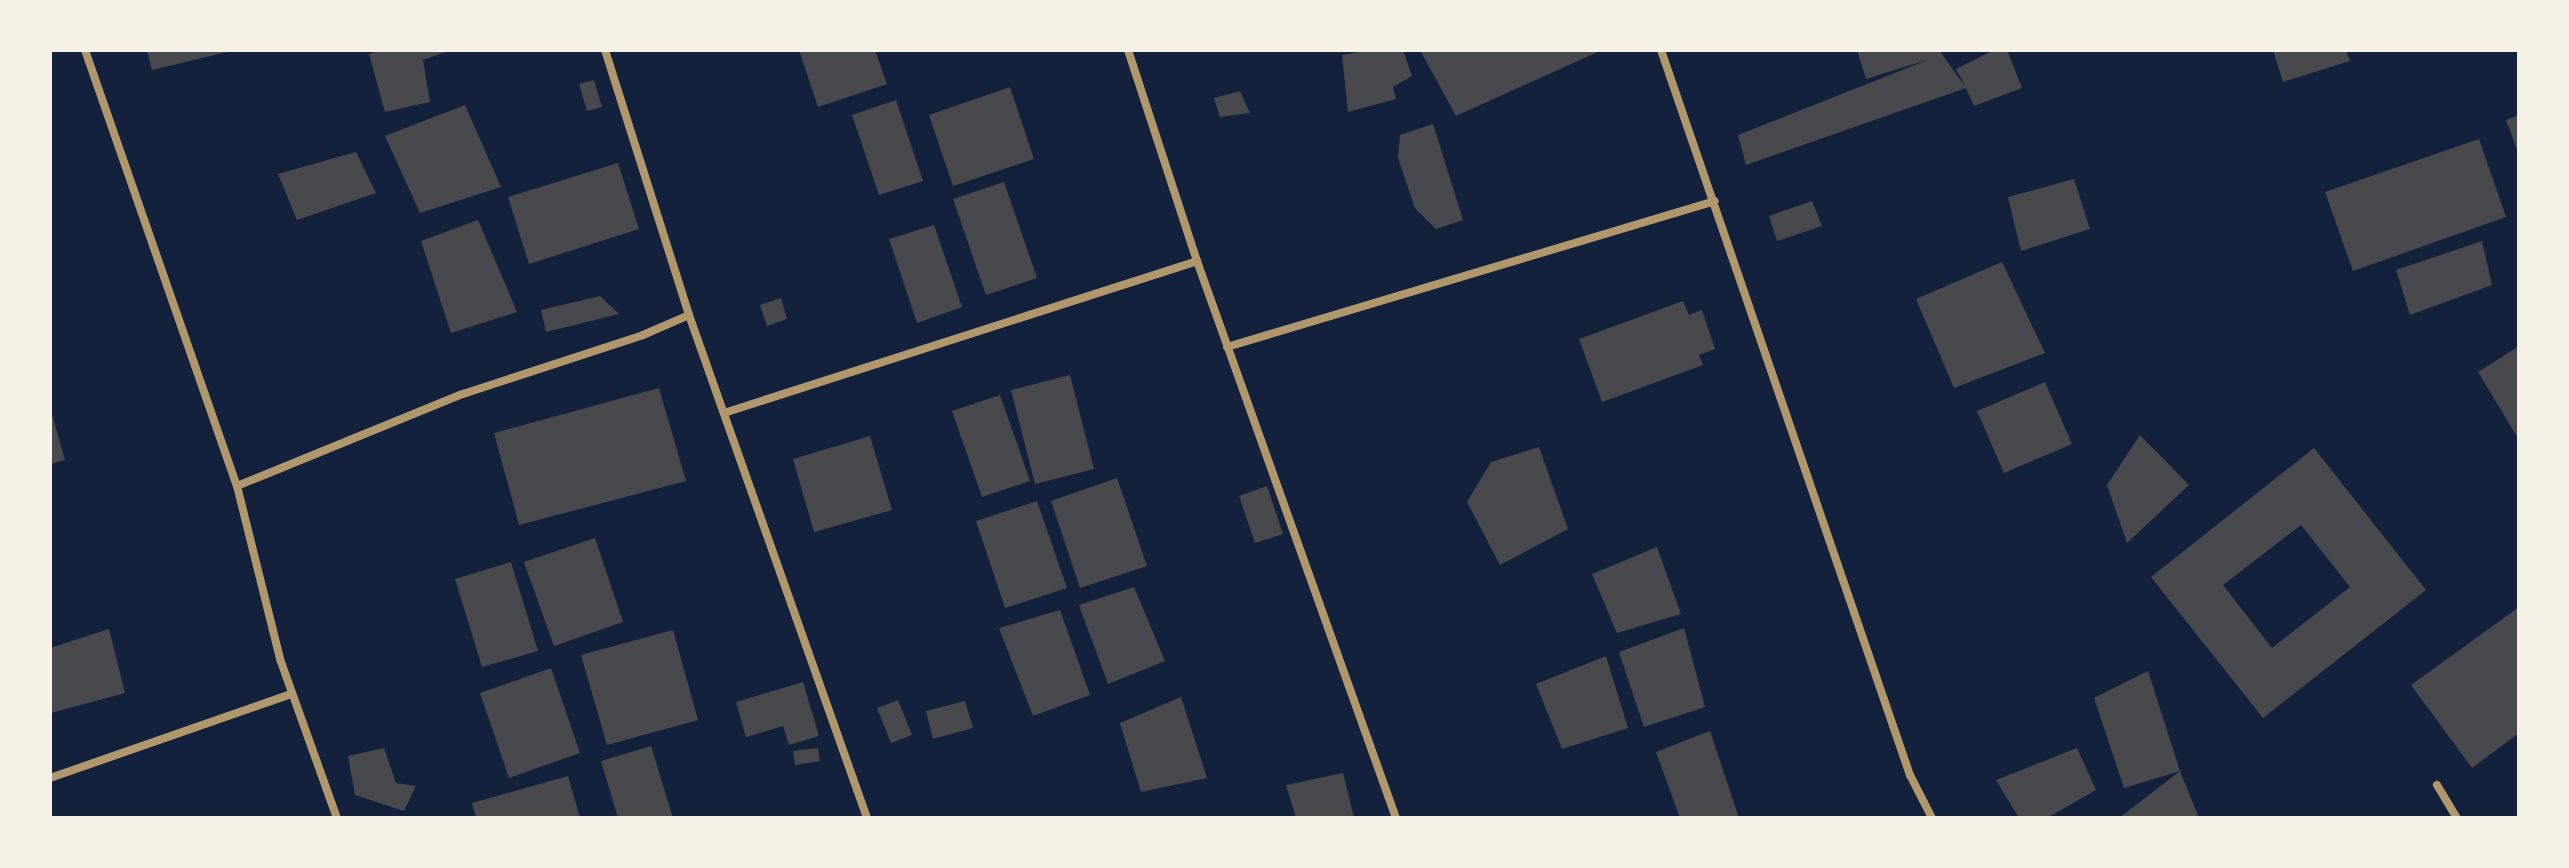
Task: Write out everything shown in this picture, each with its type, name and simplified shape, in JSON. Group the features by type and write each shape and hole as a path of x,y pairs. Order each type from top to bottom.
{"street":[{"path":"85,50 237,486 291,694 337,818"},
{"path":"605,50 689,315 867,818"},
{"path":"1128,50 1227,347 1396,818"},
{"path":"1661,50 1910,775 1932,818"},
{"path":"1227,347 1715,201"},
{"path":"724,413 1197,261"},
{"path":"237,486 463,394 643,335 689,315"},
{"path":"50,778 291,694"},
{"path":"2437,785 2457,818"}],"building":[{"path":"147,50 231,50 231,51 152,70"},
{"path":"380,50 451,50 423,60 430,102 385,112 369,54"},
{"path":"799,50 875,50 887,84 818,107"},
{"path":"1370,50 1403,50 1412,76 1393,87 1396,99 1348,112 1342,55"},
{"path":"1420,50 1602,50 1456,116"},
{"path":"1857,50 1939,50 1966,88 1746,165 1738,135 1930,59 1866,79"},
{"path":"1994,50 2007,50 2022,88 1974,106 1956,69"},
{"path":"2273,50 2346,50 2350,61 2283,82"},
{"path":"594,80 602,107 587,111 579,84"},
{"path":"1010,87 1034,159 953,186 929,115"},
{"path":"1240,91 1250,113 1220,117 1214,98"},
{"path":"896,100 923,181 879,195 852,115"},
{"path":"465,105 501,187 420,213 385,136"},
{"path":"2519,115 2519,155 2506,120"},
{"path":"1433,124 1463,220 1436,229 1415,208 1398,158 1400,135"},
{"path":"2479,139 2506,217 2353,271 2325,192"},
{"path":"356,152 376,193 297,220 278,174"},
{"path":"618,163 639,229 529,264 508,197"},
{"path":"2074,179 2090,229 2021,251 2008,197"},
{"path":"1004,182 1037,278 986,295 953,199"},
{"path":"1812,201 1822,226 1777,241 1769,216"},
{"path":"478,220 517,312 451,333 421,241"},
{"path":"934,225 962,307 917,323 889,239"},
{"path":"2482,241 2492,285 2410,315 2396,270"},
{"path":"2002,262 2045,353 1954,388 1916,299"},
{"path":"600,296 619,314 546,332 541,310"},
{"path":"781,298 787,319 767,326 760,305"},
{"path":"1683,301 1689,315 1702,310 1715,349 1699,355 1703,365 1602,402 1579,339"},
{"path":"2519,346 2519,440 2478,372"},
{"path":"1070,375 1094,469 1035,484 1011,390"},
{"path":"2045,382 2072,444 2004,473 1977,411"},
{"path":"659,388 686,481 519,525 494,433"},
{"path":"1000,395 1030,481 982,497 952,411"},
{"path":"50,407 65,460 50,464"},
{"path":"2140,435 2189,485 2127,543 2107,485"},
{"path":"870,436 892,510 814,532 793,459"},
{"path":"1539,447 1568,529 1500,565 1467,502 1491,462"},
{"path":"2314,448 2426,590 2263,718 2151,577","holes":["2301,525 2350,587 2272,648 2223,585"]},
{"path":"1117,478 1147,566 1080,588 1051,501"},
{"path":"1267,486 1283,534 1255,543 1239,496"},
{"path":"1037,501 1067,588 1005,608 976,521"},
{"path":"595,538 623,622 554,646 524,562"},
{"path":"1657,547 1681,614 1617,633 1592,574"},
{"path":"511,562 538,651 482,667 455,579"},
{"path":"1134,587 1165,661 1108,684 1079,605"},
{"path":"2519,607 2519,733 2472,768 2411,685"},
{"path":"1060,610 1090,695 1033,716 999,628"},
{"path":"1684,628 1705,707 1644,727 1619,652"},
{"path":"109,629 125,693 51,713 50,648"},
{"path":"673,630 698,720 607,745 581,655"},
{"path":"1606,656 1628,728 1562,749 1536,684"},
{"path":"551,668 580,753 509,778 480,693"},
{"path":"2148,671 2180,771 2124,788 2094,698"},
{"path":"803,682 819,736 789,745 783,726 746,737 736,702"},
{"path":"1181,697 1207,778 1141,792 1120,723"},
{"path":"898,700 912,735 891,743 877,708"},
{"path":"965,701 973,728 933,739 926,711"},
{"path":"1710,731 1739,818 1680,818 1656,752"},
{"path":"651,746 673,818 618,818 601,761"},
{"path":"384,748 396,783 416,786 404,811 355,795 348,756"},
{"path":"818,748 820,761 795,765 793,751"},
{"path":"2077,748 2096,790 2047,818 2019,818 1996,780"},
{"path":"2180,771 2199,818 2119,818"},
{"path":"1343,773 1354,818 1296,818 1286,785"},
{"path":"568,776 580,818 476,818 472,803"}]}
